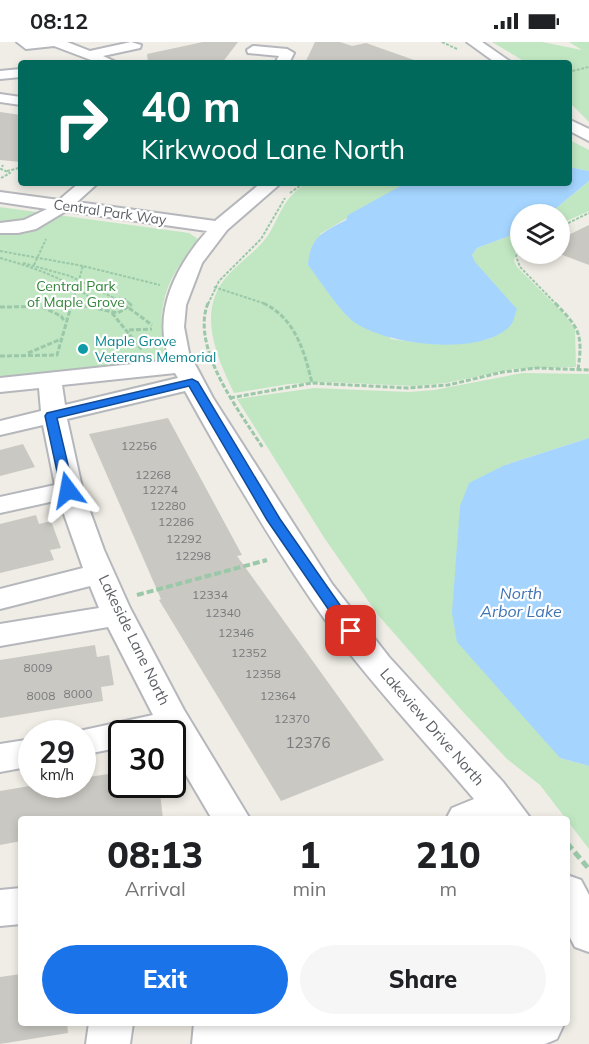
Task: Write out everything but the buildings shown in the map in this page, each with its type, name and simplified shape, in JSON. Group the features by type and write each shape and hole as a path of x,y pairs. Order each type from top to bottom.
{"street":[{"path":"23,42 26,45 55,42 104,60"},
{"path":"74,60 91,54 135,45 130,42"},
{"path":"245,60 253,50 269,42"},
{"path":"456,42 488,52"},
{"path":"473,42 500,60"},
{"path":"253,50 287,53 284,60"},
{"path":"0,75 18,74"},
{"path":"0,98 18,100"},
{"path":"572,125 589,136"},
{"path":"4,228 33,225 63,205 85,186"},
{"name":"Lakeview Drive North","path":"268,186 254,195 220,227 194,260 176,293 172,329 188,374 274,520 336,613 411,706 506,812"},
{"name":"Central Park Way","path":"0,197 220,227"},
{"path":"0,385 50,380 188,374"},
{"path":"0,428 51,416 188,374"},
{"name":"Lakeside Lane North","path":"50,380 51,416 68,490 100,573 125,606 175,720"},
{"path":"0,505 68,490"},
{"path":"0,599 100,573"},
{"path":"0,635 125,606"},
{"name":"Lakeside Lane North","path":"186,740 229,816"},
{"path":"0,758 18,755"},
{"path":"483,816 506,812"},
{"path":"570,898 589,933"},
{"path":"0,908 18,906"},
{"path":"108,1044 111,1026"},
{"path":"214,1044 216,1026"},
{"path":"346,1026 347,1044"}],"path":[{"path":"572,71 589,67"},
{"path":"0,178 10,173 1,169 3,165"},
{"path":"6,171 18,168"},
{"path":"300,186 287,195 273,215 267,232 214,287 205,316 207,343 217,373 232,398 312,383 407,388 448,385 503,372 537,368 589,370"},
{"path":"570,222 589,213"},
{"path":"32,269 50,231"},
{"path":"0,251 83,266 161,285"},
{"path":"0,258 19,263 76,289 98,305 102,312 112,313 129,308"},
{"path":"19,263 35,264 78,280 114,298 128,301 129,308 155,328 128,330"},
{"path":"519,264 573,321 582,342 578,370"},
{"path":"0,356 57,355 83,266"},
{"path":"214,287 242,293 270,304 291,323 305,350 312,383"},
{"path":"0,307 98,305 114,298"},
{"path":"41,306 61,316 66,323"},
{"path":"112,313 128,330 148,358"},
{"path":"18,356 39,351 61,339"},
{"path":"125,606 267,560"},
{"path":"570,847 589,869"}],"green space":[{"path":"492,42 542,42 582,50 569,42 589,42 589,122 572,105 572,60 522,60"},
{"path":"572,141 589,150 589,171 572,168"},
{"path":"589,181 589,211 570,220 570,204 561,204"},
{"path":"303,186 401,186 320,234 391,339 442,343 492,338 472,255 477,248 510,236 510,264 516,264 562,312 575,329 576,367 513,369 446,383 414,386 324,382 289,384 234,393 213,337 211,322 216,294 229,274 269,234 293,194"},
{"name":"Central Park of Maple Grove","path":"0,207 189,233 198,239 178,267 166,294 161,322 165,356 155,362 0,377"},
{"path":"523,373 589,374 589,438 505,465 560,758 589,766 589,849 570,824 570,816 564,816 540,785 507,759 378,615 325,539 237,399 314,388 409,392 434,390"}],"water":[{"path":"572,168 589,171 589,181 561,204 510,204 510,236 477,248 472,255 475,262 517,309 510,326 496,336 478,342 433,344 388,337 354,322 342,311 308,265 312,248 319,236 346,220 348,215 401,186 572,186"},
{"name":"North Arbor Lake","path":"589,438 589,766 560,758 457,642 452,613 460,506 469,483 505,465"}],"place":[{"name":"Maple Grove Veterans Memorial","path":"83,349"}],"route":[{"path":"68,490 51,416 192,382 274,520 336,613 351,631"}]}
